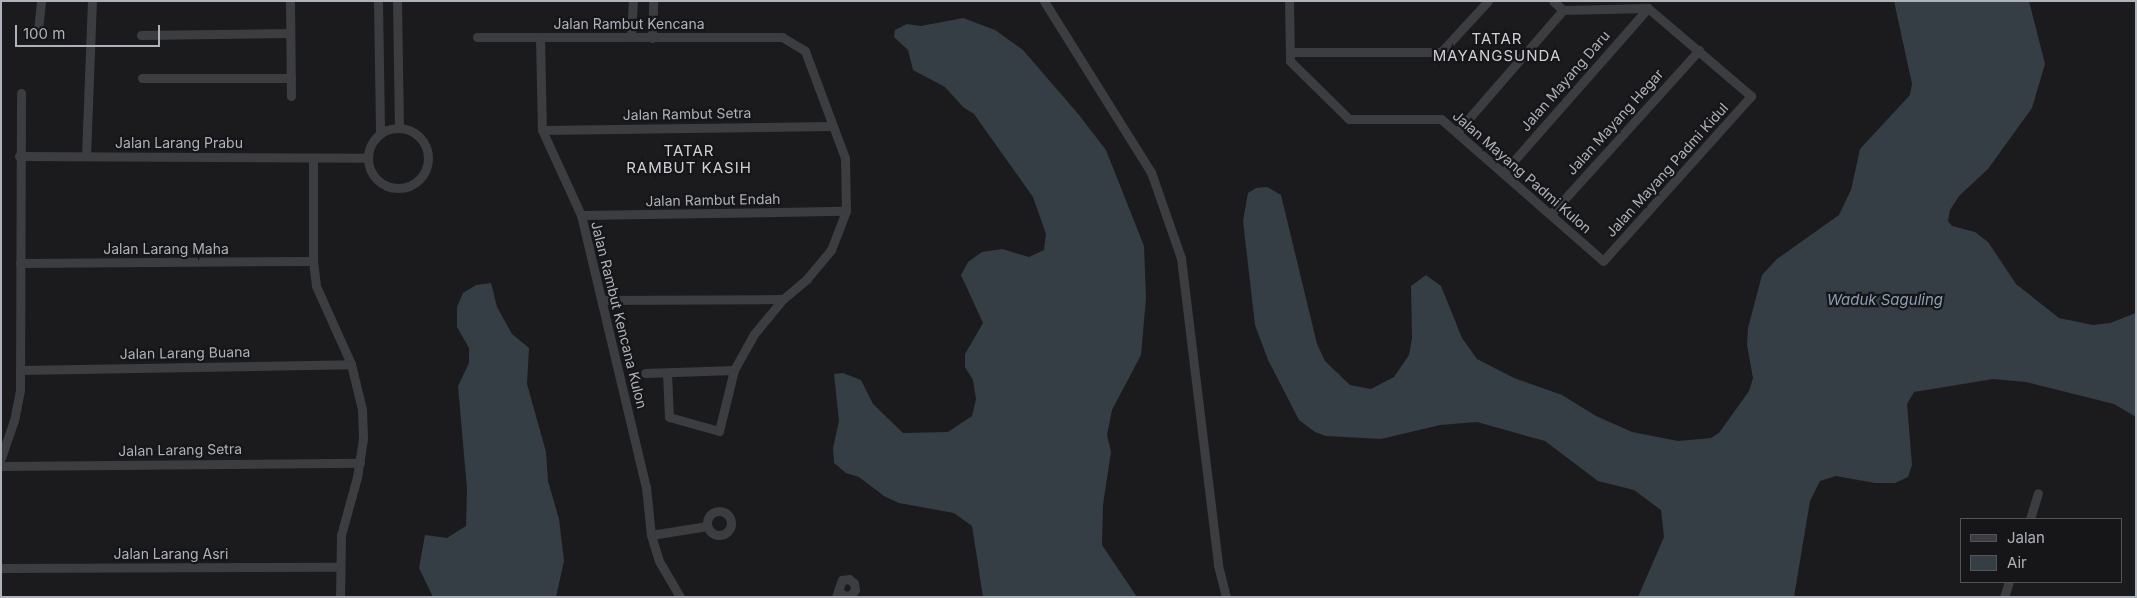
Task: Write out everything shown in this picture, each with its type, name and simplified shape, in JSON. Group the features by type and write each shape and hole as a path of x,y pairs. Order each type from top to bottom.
{"street":[{"path":"38,30 40,1"},
{"path":"86,156 92,1"},
{"path":"290,1 291,96"},
{"path":"378,1 380,133 369,148 368,158 376,177 393,188 407,186 419,180 426,168 428,154 423,141 413,132 399,128 380,133"},
{"path":"397,1 399,128"},
{"path":"632,36 633,1"},
{"path":"652,38 654,1"},
{"path":"1044,1 1151,172 1181,258 1218,564 1226,597"},
{"name":"Jalan Mayang Padmi Kulon","path":"1289,1 1290,61 1349,119 1441,119 1604,261"},
{"path":"1290,52 1441,52 1488,1"},
{"path":"1554,1 1563,10 1648,8 1699,50"},
{"name":"Jalan Mayang Daru","path":"1504,172 1648,8"},
{"path":"1457,132 1563,10"},
{"path":"141,36 290,33"},
{"name":"Jalan Rambut Kencana","path":"476,37 782,37 805,51 833,126"},
{"name":"Jalan Rambut Kencana Kulon","path":"540,38 542,130 581,215 645,482 651,535 659,561 680,597"},
{"name":"Jalan Mayang Padmi Kidul","path":"1604,261 1751,96 1699,50"},
{"name":"Jalan Mayang Hegar","path":"1551,214 1699,50"},
{"path":"142,78 291,78"},
{"path":"1,458 14,421 20,370 20,93"},
{"path":"667,373 669,417 719,431 734,370 754,334 783,299 807,279 831,250 846,211 845,158 833,126"},
{"name":"Jalan Rambut Setra","path":"542,130 833,126"},
{"name":"Jalan Larang Prabu","path":"19,156 368,158"},
{"path":"313,158 313,261 316,286 351,364 362,408 360,463 341,534 340,597"},
{"name":"Jalan Rambut Endah","path":"581,215 846,211"},
{"name":"Jalan Larang Maha","path":"20,264 313,261"},
{"path":"602,300 783,299"},
{"name":"Jalan Larang Buana","path":"20,370 351,364"},
{"path":"645,373 734,370"},
{"name":"Jalan Larang Setra","path":"1,466 360,463"},
{"path":"2030,518 2038,493"},
{"path":"651,535 707,526"},
{"name":"Jalan Larang Asri","path":"1,568 340,567"},
{"path":"2004,597 2009,583"}],"water":[{"name":"Waduk Saguling","path":"1894,1 2029,1 2045,64 2032,108 1988,169 1959,196 1950,210 1948,221 1952,226 1975,232 1988,242 2016,284 2059,318 2093,325 2110,323 2136,313 2136,417 2114,404 2026,382 1993,379 1914,392 1907,404 1912,465 1908,477 1895,483 1875,483 1836,476 1820,481 1810,501 1794,597 1638,597 1664,537 1661,510 1634,490 1598,481 1545,441 1477,422 1440,425 1381,439 1326,436 1315,432 1299,420 1268,360 1255,325 1243,221 1248,193 1256,188 1267,187 1281,195 1317,344 1325,361 1350,385 1371,389 1394,377 1409,355 1412,338 1411,286 1426,275 1441,286 1462,338 1477,359 1514,378 1562,395 1596,416 1632,432 1678,441 1711,438 1719,433 1749,391 1753,378 1747,345 1748,328 1762,275 1777,259 1839,215 1851,190 1860,149 1910,95 1912,84"},
{"path":"963,18 995,30 1023,50 1079,115 1106,150 1144,246 1146,298 1141,355 1112,410 1107,435 1111,452 1103,505 1102,545 1137,597 983,597 972,526 954,513 899,503 884,496 859,477 846,473 834,463 833,448 839,421 834,374 843,373 861,380 873,404 903,433 948,432 972,416 976,399 973,380 965,367 965,354 983,323 961,275 968,262 982,252 1002,249 1029,257 1044,250 1046,234 1033,197 974,114 963,107 945,87 913,70 908,50 894,37 895,30 907,24 921,26"},
{"path":"491,283 497,307 512,334 529,348 527,384 546,452 548,481 559,519 564,561 556,597 433,597 419,568 425,535 447,538 466,526 467,489 458,386 469,363 469,348 457,327 457,307 463,293 476,285"}],"district":[{"name":"TATAR MAYANGSUNDA","path":"1497,46"},
{"name":"TATAR RAMBUT KASIH","path":"689,158"}]}
